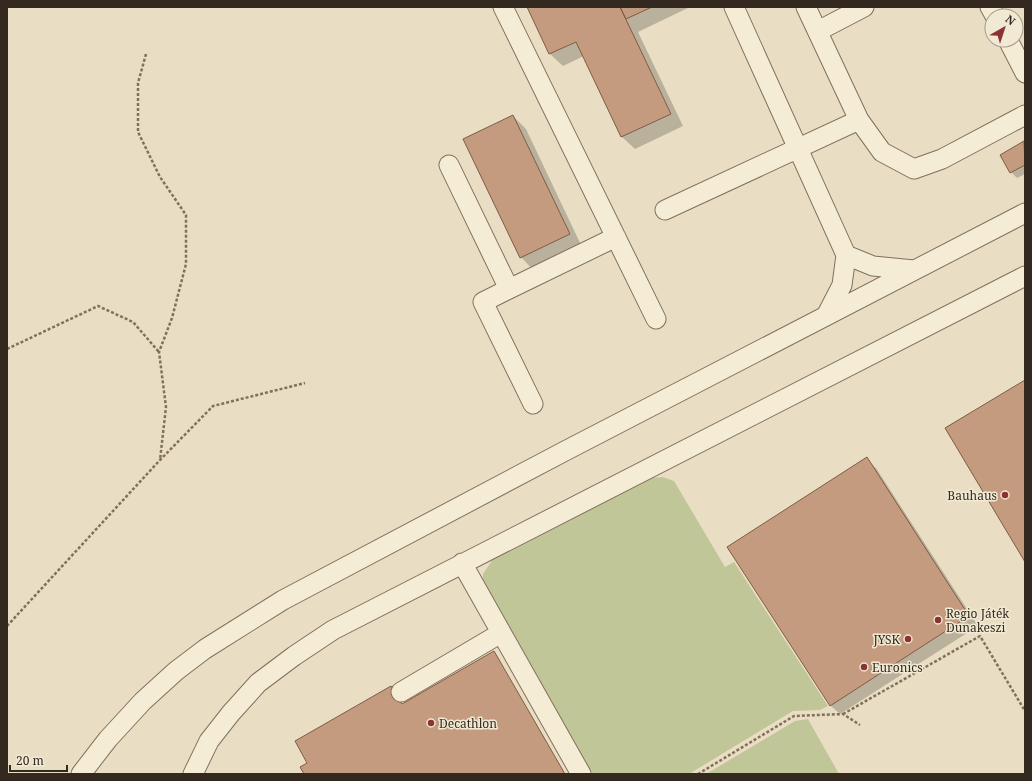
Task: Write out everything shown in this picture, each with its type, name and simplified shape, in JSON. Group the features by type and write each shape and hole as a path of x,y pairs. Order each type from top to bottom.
{"street":[{"path":"503,7 656,319"},
{"path":"734,7 846,256 842,285 826,316"},
{"path":"806,7 859,120 882,152 914,169 942,159 1025,115"},
{"path":"818,32 864,7"},
{"path":"1012,48 1025,73"},
{"path":"665,210 859,120"},
{"path":"448,165 509,289"},
{"path":"81,774 108,739 170,676 205,649 284,600 565,451 1025,213"},
{"path":"533,404 483,302 616,237"},
{"path":"846,256 873,266 914,270"},
{"path":"192,774 209,741 231,713 258,683 294,656 333,630 1025,276"},
{"path":"462,563 581,774"},
{"path":"401,692 501,633"}],"path":[{"path":"146,54 138,83 138,132 160,177 186,215 186,264 172,318 159,352 166,407 160,460"},
{"path":"7,349 98,306 133,322 159,352"},
{"path":"7,626 160,460 213,406 305,383"},
{"path":"698,774 794,716 843,714 980,636 1025,711"},
{"path":"843,714 860,725"}],"green space":[{"path":"663,477 674,481 725,567 734,562 828,706 820,710 793,711 689,774 586,774 482,591 483,574 493,559 649,478"},
{"path":"808,719 839,774 706,774 795,721"}],"building":[{"path":"527,7 620,7 671,114 621,137 576,42 549,54"},
{"path":"620,7 652,7 626,19"},
{"path":"513,115 570,234 520,258 463,139"},
{"path":"1024,141 1025,165 1010,173 1000,155"},
{"name":"Bauhaus","path":"1025,380 1025,562 945,428"},
{"path":"867,457 969,616 830,706 727,547"},
{"name":"Decathlon","path":"494,651 565,774 304,774 300,767 307,763 295,741 391,686 402,704"}],"place":[{"name":"Bauhaus","path":"1005,495"},
{"name":"Regio Játék Dunakeszi","path":"938,620"},
{"name":"JYSK","path":"908,639"},
{"name":"Euronics","path":"864,667"},
{"name":"Decathlon","path":"431,723"}]}
